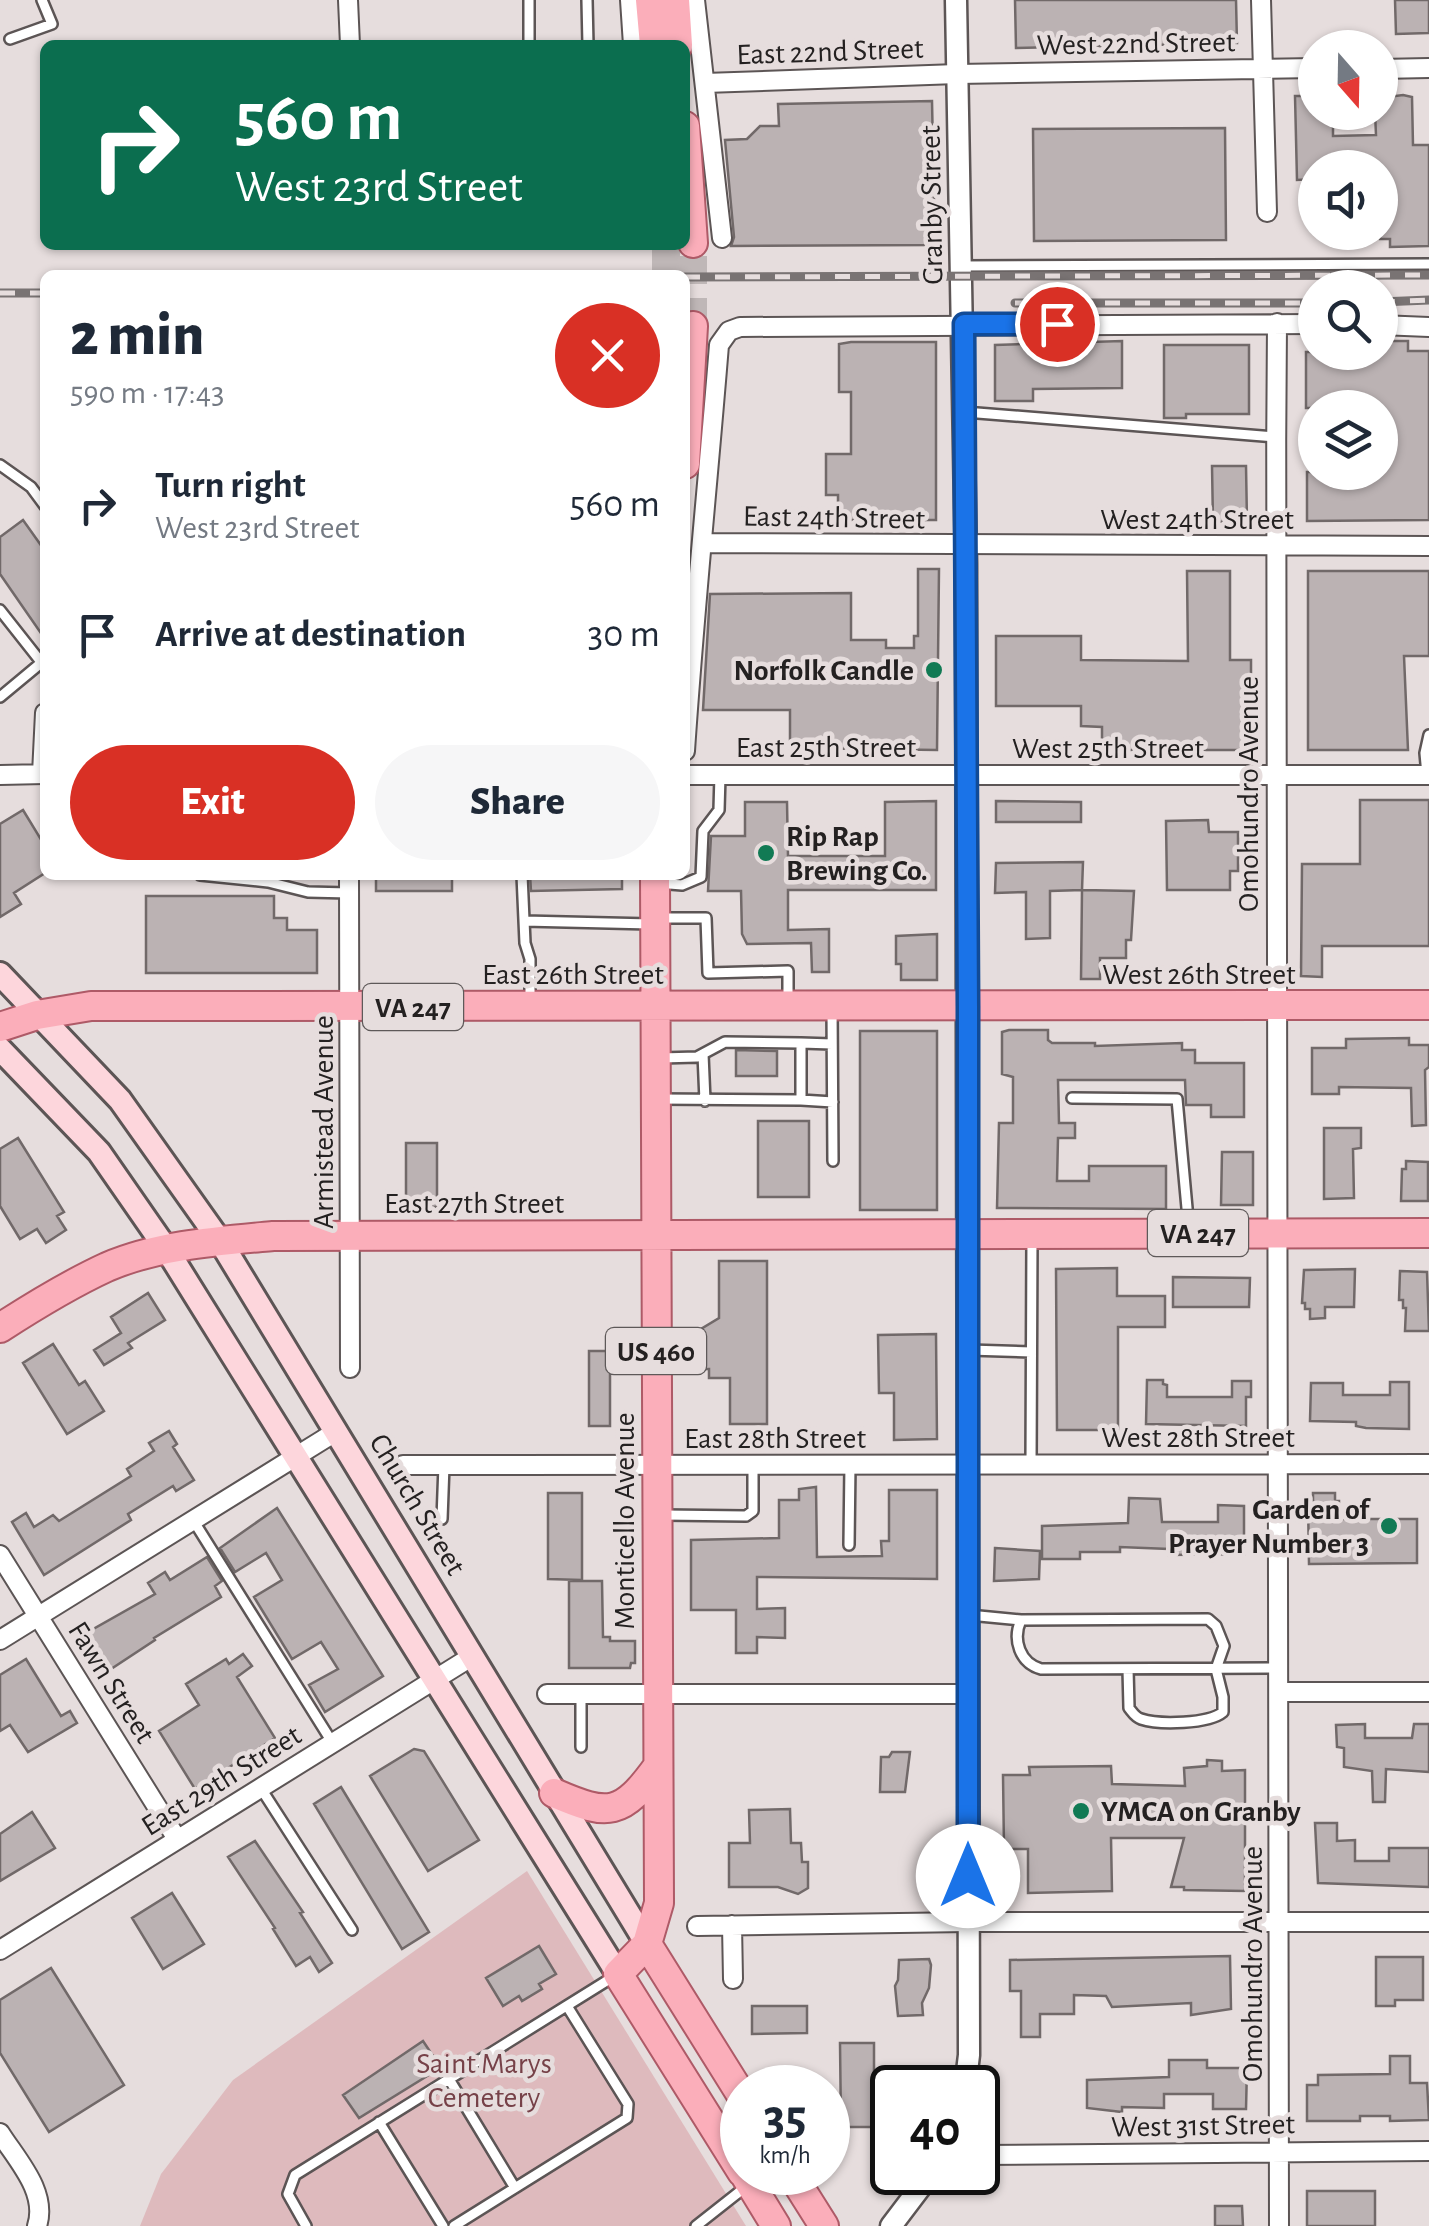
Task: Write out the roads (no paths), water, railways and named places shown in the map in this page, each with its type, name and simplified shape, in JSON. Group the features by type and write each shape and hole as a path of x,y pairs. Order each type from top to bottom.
{"main road":[{"path":"650,0 654,40"},
{"path":"674,0 678,40"},
{"path":"690,199 693,243"},
{"path":"690,378 693,326"},
{"name":"Monticello Avenue","path":"647,1944 658,1904 654,880"},
{"name":"Church Street","path":"0,974 120,1100 220,1241 723,2065"},
{"name":"East 26th Street","path":"0,1027 38,1015 90,1006 654,1006 708,995 788,1005 968,1006"},
{"name":"West 26th Street","path":"968,1006 1429,1006"},
{"path":"0,1049 99,1152 167,1250 720,2136"},
{"name":"VA 247","path":"967,1235 1429,1234"},
{"name":"East 27th Street","path":"0,1328 107,1267 167,1250 220,1241 351,1235 967,1235"},
{"path":"554,1793 588,1808 616,1807 636,1794 658,1766"},
{"path":"618,1974 647,1944"},
{"path":"757,2195 776,2226"},
{"path":"804,2195 824,2226"}],"street":[{"path":"348,0 350,40"},
{"path":"630,0 633,40"},
{"path":"695,0 722,238"},
{"name":"Granby Street","path":"956,0 966,546 968,2065"},
{"path":"1261,0 1266,212"},
{"name":"West 22nd Street","path":"957,74 1298,68"},
{"path":"1398,68 1429,68"},
{"name":"East 22nd Street","path":"705,83 957,74"},
{"name":"Omohundro Avenue","path":"1277,322 1279,2226"},
{"path":"690,690 719,346 730,332 740,327 1298,323"},
{"path":"1398,326 1429,327"},
{"name":"East 24th Street","path":"702,543 966,546"},
{"name":"West 24th Street","path":"966,546 1429,546"},
{"path":"0,775 40,774"},
{"name":"East 25th Street","path":"690,774 967,775"},
{"name":"West 25th Street","path":"967,775 1428,776"},
{"name":"Armistead Avenue","path":"349,884 350,1368"},
{"path":"0,1640 337,1431"},
{"name":"West 28th Street","path":"968,1465 1429,1464"},
{"name":"East 28th Street","path":"403,1465 968,1465"},
{"name":"Fawn Street","path":"0,1555 177,1839"},
{"name":"East 29th Street","path":"0,1950 471,1657"},
{"path":"1279,1692 1429,1692"},
{"path":"547,1694 968,1694"},
{"path":"697,1926 1429,1922"},
{"path":"732,1926 733,1979"},
{"path":"0,2133 36,2191 40,2205 37,2226"},
{"name":"West 31st Street","path":"1000,2155 1429,2151"},
{"path":"892,2226 915,2195"}],"lane":[{"path":"10,40 52,24 42,0"},
{"path":"529,0 529,40"},
{"path":"587,0 588,40"},
{"path":"962,266 1429,264"},
{"path":"964,412 1276,437"},
{"path":"0,464 24,480 40,500"},
{"path":"0,610 40,661"},
{"path":"0,697 40,667"},
{"path":"1428,776 1429,735"},
{"path":"659,880 682,885 700,878 703,831 718,810 720,774"},
{"path":"249,880 308,892 349,884"},
{"path":"522,880 530,1007"},
{"path":"524,920 706,918 708,995"},
{"path":"708,972 788,971 788,1005"},
{"path":"832,1005 833,1161"},
{"path":"655,1058 696,1058 725,1042 832,1044"},
{"path":"801,1042 801,1100"},
{"path":"704,1054 704,1100"},
{"path":"655,1098 833,1102"},
{"path":"1072,1098 1178,1099 1189,1233"},
{"path":"1031,1465 1032,1235"},
{"path":"968,1350 1031,1352"},
{"path":"849,1545 850,1464"},
{"path":"442,1519 444,1465"},
{"path":"657,1515 746,1516 753,1511 753,1465"},
{"path":"193,1519 332,1742"},
{"path":"968,1616 1021,1620 1208,1619 1216,1626 1224,1646 1216,1670 1223,1712 1202,1722 1142,1720 1129,1708 1128,1669"},
{"path":"1021,1620 1017,1642 1028,1666 1040,1669 1279,1668"},
{"path":"581,1694 581,1747"},
{"path":"260,1787 352,1930"},
{"path":"306,2226 288,2194 295,2175 618,1974"},
{"path":"454,2226 622,2122 629,2112 628,2104 567,2006"},
{"path":"449,2079 515,2188"},
{"path":"379,2122 443,2226"},
{"path":"696,2226 726,2195"}],"tunnel":[{"path":"693,243 693,326"},
{"path":"666,250 666,270"}],"railway":[{"path":"690,277 1429,275"},
{"path":"0,293 40,293"},
{"path":"1398,301 1429,300"},
{"path":"1015,303 1298,303"}],"place":[{"name":"Norfolk Candle","path":"934,670"},
{"name":"Rip Rap Brewing Co.","path":"766,853"},
{"name":"Garden of Prayer Number 3","path":"1389,1526"},
{"name":"YMCA on Granby","path":"1081,1811"}],"park label":[{"name":"Saint Marys Cemetery","path":"484,2080"}]}
